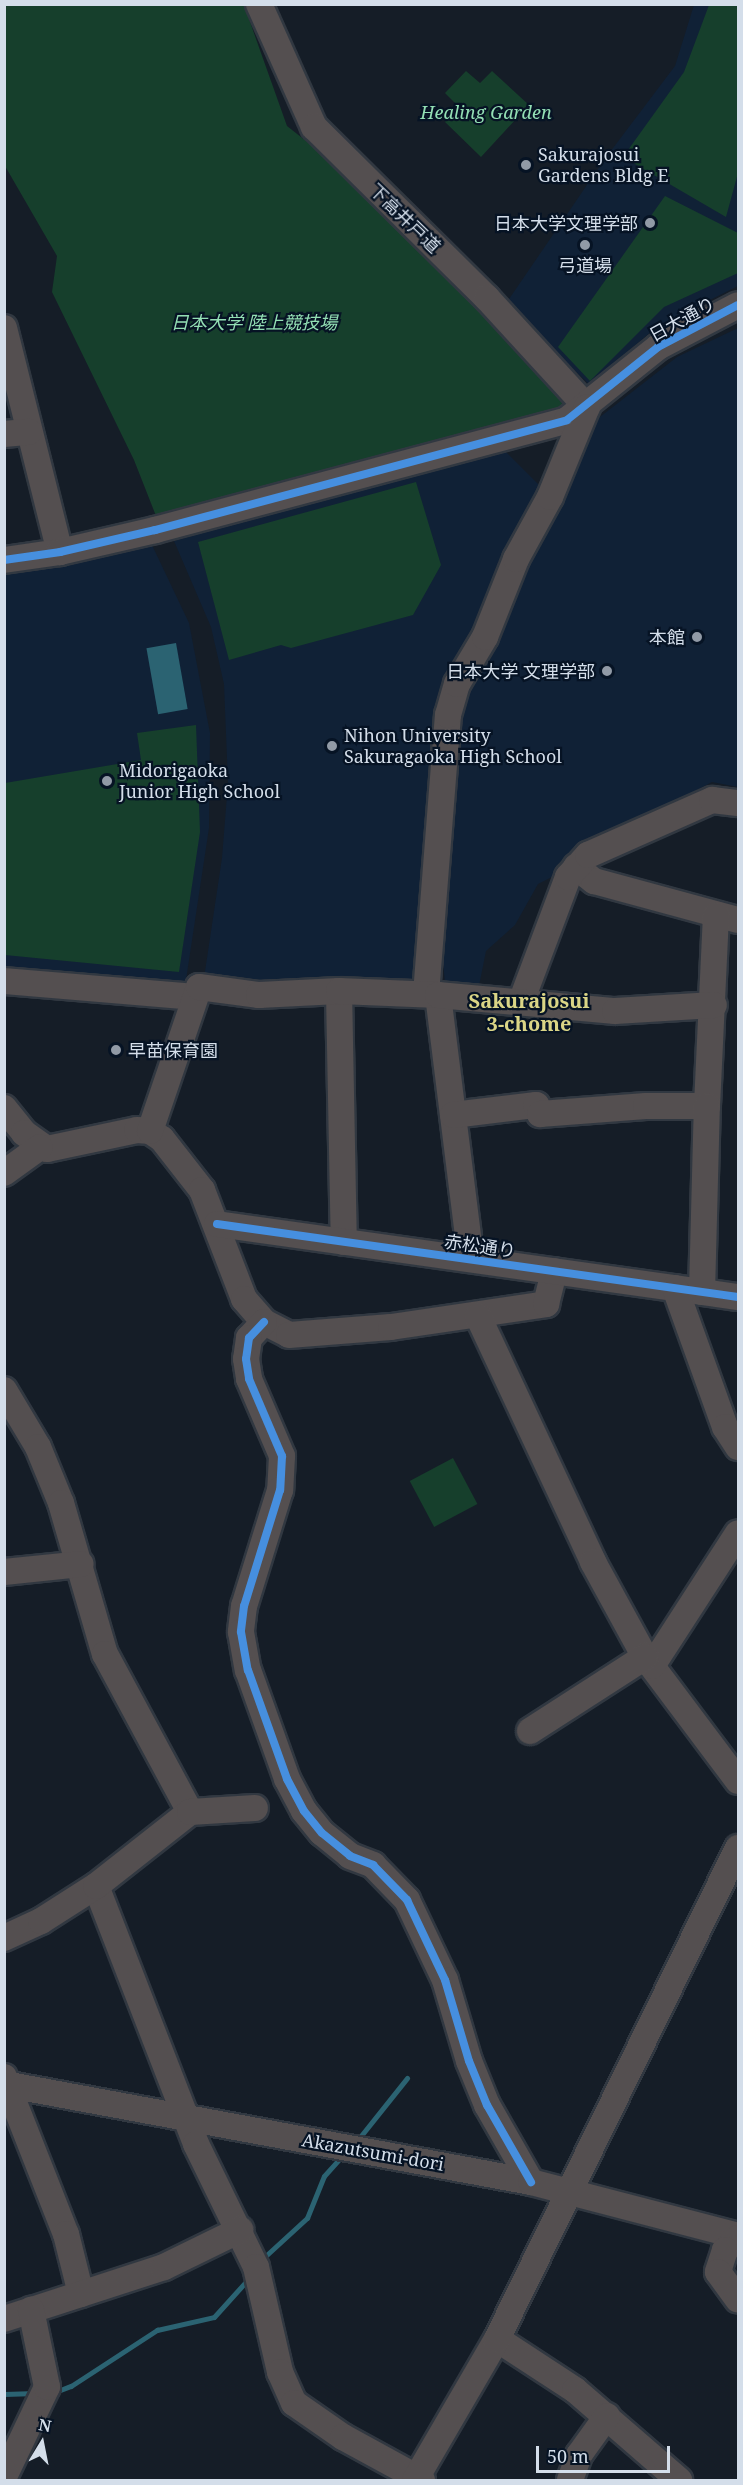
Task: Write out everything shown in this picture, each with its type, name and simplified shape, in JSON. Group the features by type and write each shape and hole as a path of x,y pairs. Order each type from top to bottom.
{"street":[{"name":"下高井戸道","path":"259,4 314,127 487,298 587,407"},
{"name":"日大通り","path":"587,407 658,347 738,305"},
{"path":"4,328 16,433 60,552"},
{"path":"4,560 60,552 556,423 587,407"},
{"path":"471,1259 453,1115 432,995 448,715 457,684 485,637 516,559 550,497 587,407"},
{"path":"521,1002 568,877 588,855 712,800 738,803"},
{"path":"576,867 594,881 727,917 714,1005 707,1106 702,1292"},
{"path":"4,981 194,997"},
{"path":"150,1131 199,987 259,995 339,991 432,995 615,1011 714,1005"},
{"path":"339,991 344,1242"},
{"path":"453,1115 536,1105 540,1114 646,1106 707,1106"},
{"path":"4,1108 40,1147"},
{"path":"4,1173 40,1147 58,1148 125,1131 150,1131 190,1171 217,1224 244,1299 264,1322 289,1335 478,1316 546,1304 554,1271"},
{"name":"赤松通り","path":"217,1224 738,1297"},
{"path":"675,1288 725,1427 738,1447"},
{"path":"478,1316 480,1328 593,1562 649,1661 738,1781"},
{"path":"264,1322 249,1338 246,1359 249,1379 282,1456 280,1490 244,1606 241,1632 248,1670 287,1779 304,1811 322,1833 350,1856 373,1865 407,1900 445,1980 469,2061 487,2104 531,2182"},
{"path":"4,1390 39,1447 81,1564 105,1654 190,1812"},
{"path":"531,1731 649,1661 738,1533"},
{"path":"4,1572 81,1564"},
{"path":"4,1938 41,1921 96,1886 190,1812 255,1808"},
{"path":"96,1886 184,2117 240,2230 257,2275 279,2372 294,2403 343,2437 418,2479 497,2339 738,1848"},
{"path":"5,2082 66,2234 81,2294"},
{"name":"Akazutsumi-dori","path":"5,2082 531,2182 738,2237"},
{"path":"4,2319 165,2267 240,2230"},
{"path":"738,2237 725,2250 718,2272 738,2300"},
{"path":"4,2477 43,2396 31,2310"},
{"path":"497,2339 608,2416 679,2481"},
{"path":"578,2476 608,2416"}],"shaded area":[{"name":"日本大学文理学部","path":"694,5 738,5 738,286 658,326 589,384 505,305 604,160 675,66"},
{"name":"日本大学 文理学部","path":"738,328 738,787 712,782 586,850 564,871 538,884 515,925 486,951 478,991 445,983 441,940 460,701 591,424 677,357"},
{"name":"Nihon University Sakuragaoka High School","path":"498,444 546,492 449,683 417,978 409,985 256,986 204,978 222,858 228,783 224,684 211,627 174,541"},
{"name":"Midorigaoka Junior High School","path":"152,545 189,623 210,733 209,828 186,980 177,985 5,967 4,571"},
{"path":"176,643 188,709 158,714 146,648"}],"green space":[{"name":"日本大学 陸上競技場","path":"4,5 244,5 287,126 315,148 578,408 158,521 134,460 52,292 57,256 5,166"},
{"path":"709,5 738,5 738,173 726,217 623,157 684,72"},
{"name":"Healing Garden","path":"466,71 480,83 492,71 529,105 481,157 445,122 459,107 445,93"},
{"path":"665,196 738,233 738,273 664,307 590,381 558,347"},
{"path":"416,482 441,565 413,615 291,648 281,645 229,660 198,542"},
{"path":"196,725 200,832 179,972 5,955 5,783 141,760 137,733"},
{"path":"453,1458 477,1504 434,1527 410,1481"}],"waterway":[{"path":"356,2142 407,2078"},
{"path":"260,2261 307,2218 324,2176 343,2155"},
{"path":"55,2392 71,2386 157,2330 214,2317 250,2277"},
{"path":"4,2394 36,2393"}],"cycle path":[{"path":"4,560 60,552 155,530 567,420 658,347 738,305"},
{"path":"217,1224 738,1297"},
{"path":"264,1322 249,1338 246,1359 249,1379 282,1456 280,1490 244,1606 241,1632 248,1670 287,1779 304,1811 322,1833 350,1856 373,1865 407,1900 445,1980 469,2061 487,2105 531,2182"}],"place":[{"name":"Sakurajosui Gardens Bldg E","path":"526,165"},
{"name":"日本大学文理学部","path":"650,223"},
{"name":"弓道場","path":"585,245"},
{"name":"本館","path":"697,637"},
{"name":"日本大学 文理学部","path":"607,671"},
{"name":"Nihon University Sakuragaoka High School","path":"332,746"},
{"name":"Midorigaoka Junior High School","path":"107,781"},
{"name":"早苗保育園","path":"116,1050"}],"district":[{"name":"Sakurajosui 3-chome","path":"529,1012"}]}
